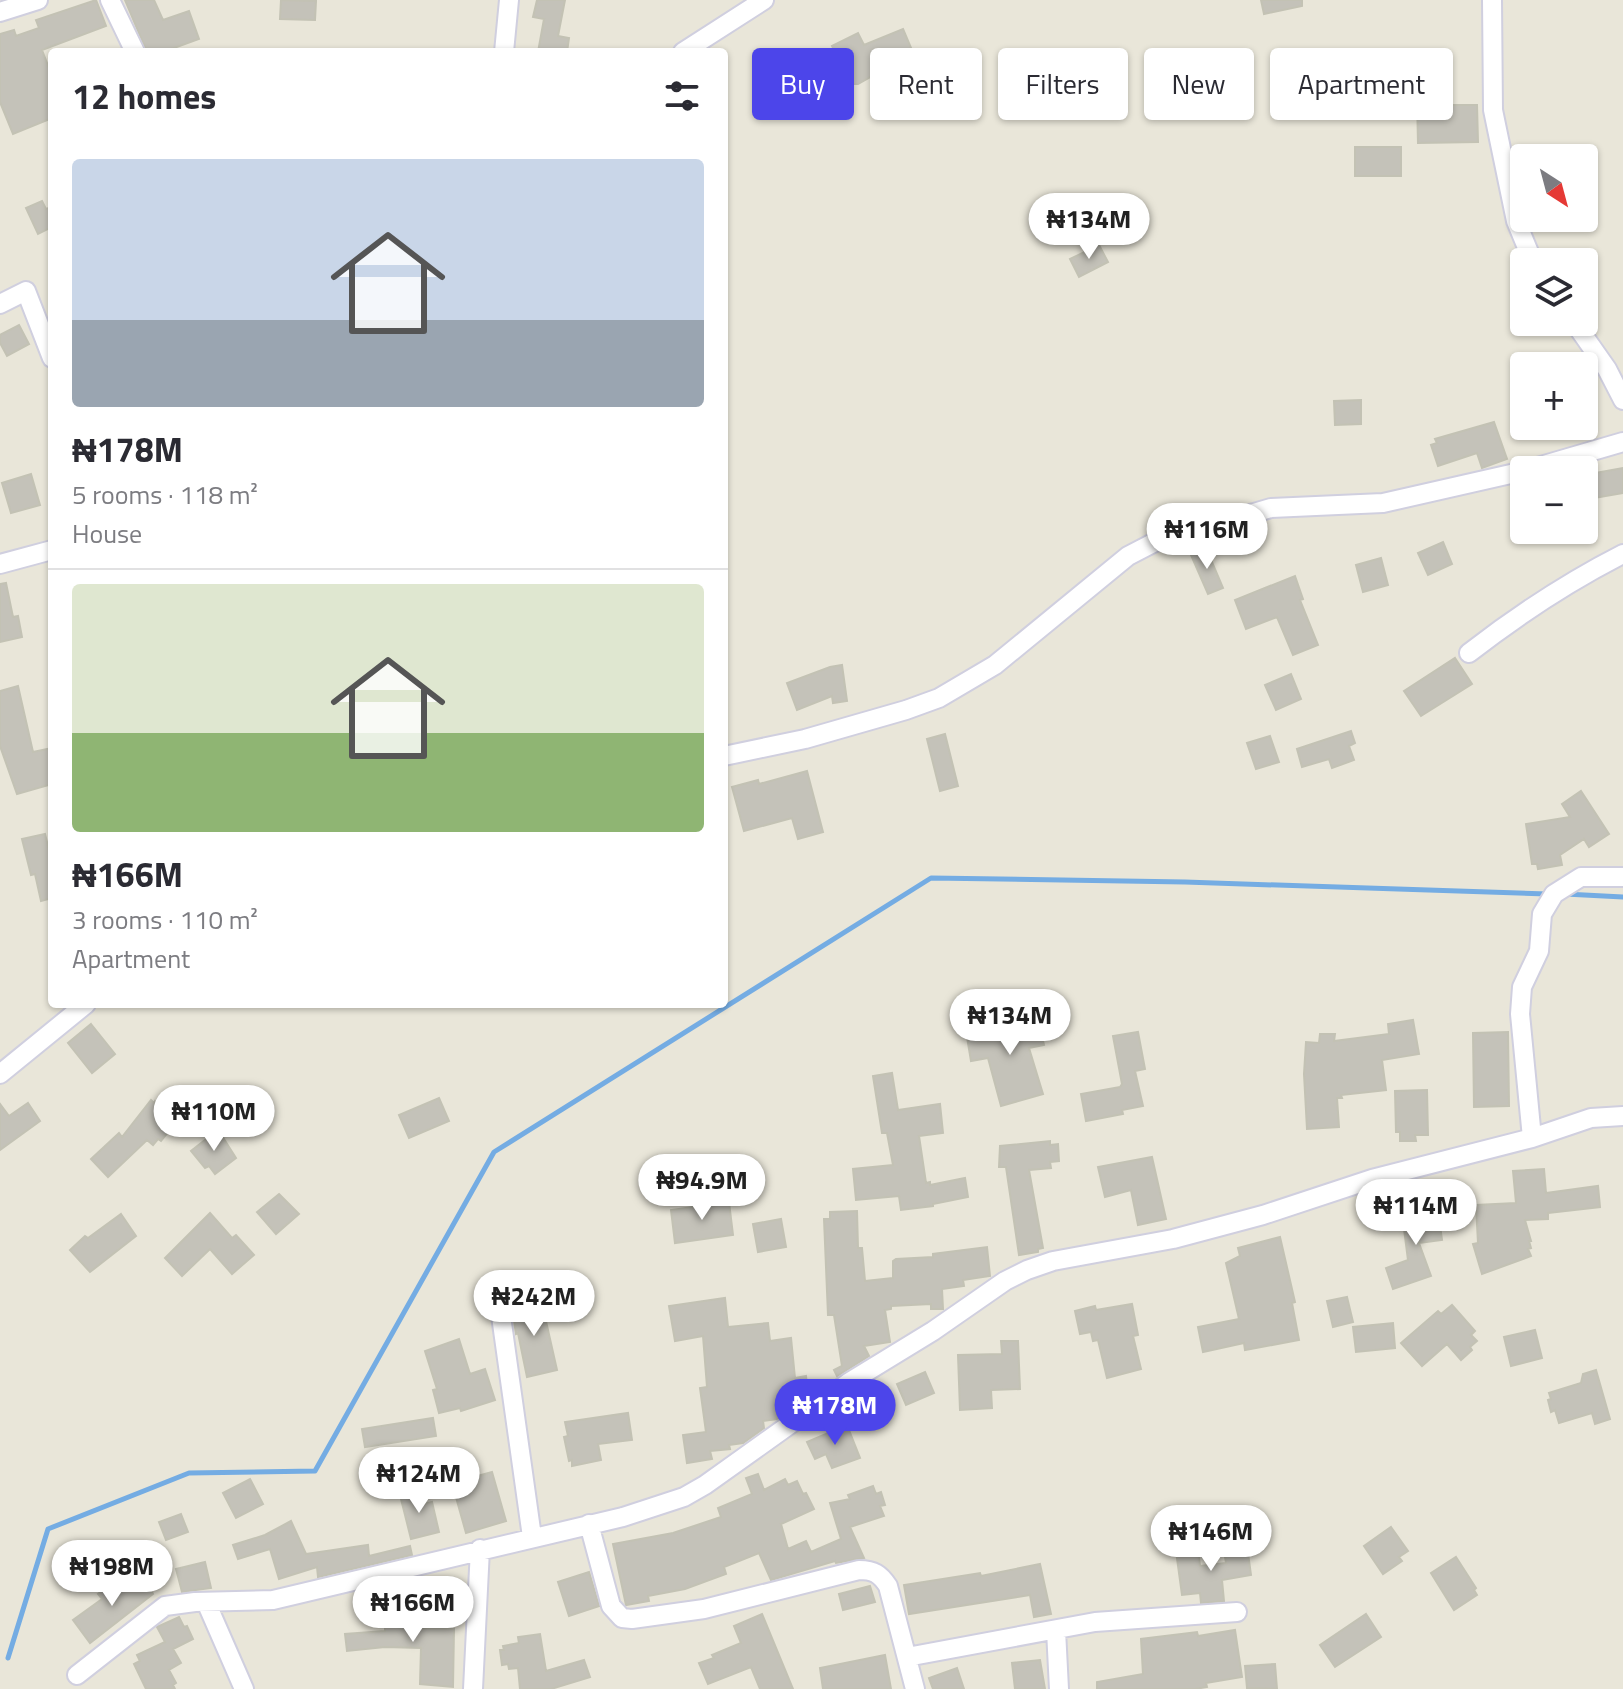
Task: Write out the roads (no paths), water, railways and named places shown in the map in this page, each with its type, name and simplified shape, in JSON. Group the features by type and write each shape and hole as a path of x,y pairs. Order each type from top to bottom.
{"street":[{"path":"0,12 38,0"},
{"path":"110,0 133,48"},
{"path":"504,48 509,0"},
{"path":"689,48 764,0"},
{"path":"1492,0 1493,110 1516,221 1527,248"},
{"path":"0,304 26,291 48,348"},
{"path":"1584,336 1607,369 1623,400"},
{"path":"1574,456 1623,442"},
{"path":"728,755 805,739 939,698 995,665 1128,556 1155,542 1271,508 1383,503 1510,474"},
{"path":"0,564 48,551"},
{"path":"1469,653 1518,614 1576,578 1623,554"},
{"path":"1532,1138 1520,1014 1522,987 1539,951 1542,914 1554,894 1581,877 1623,877"},
{"path":"0,1074 81,1008"},
{"path":"77,1675 165,1606 273,1600 589,1524 684,1497 848,1383 1005,1281 1027,1270 1053,1261 1188,1235 1276,1211 1372,1179 1532,1138 1591,1118 1623,1116"},
{"path":"501,1316 532,1537"},
{"path":"589,1524 611,1606 622,1618 704,1609 859,1570 870,1570 881,1575 888,1586 915,1689"},
{"path":"473,1689 480,1549"},
{"path":"206,1602 244,1689"},
{"path":"907,1657 1095,1622 1237,1612"},
{"path":"1056,1630 1059,1689"}],"waterway":[{"path":"728,1005 931,878 1185,882 1547,894"},
{"path":"1565,894 1623,897"},
{"path":"8,1658 48,1529 189,1473 315,1471 494,1152 724,1008"}]}
